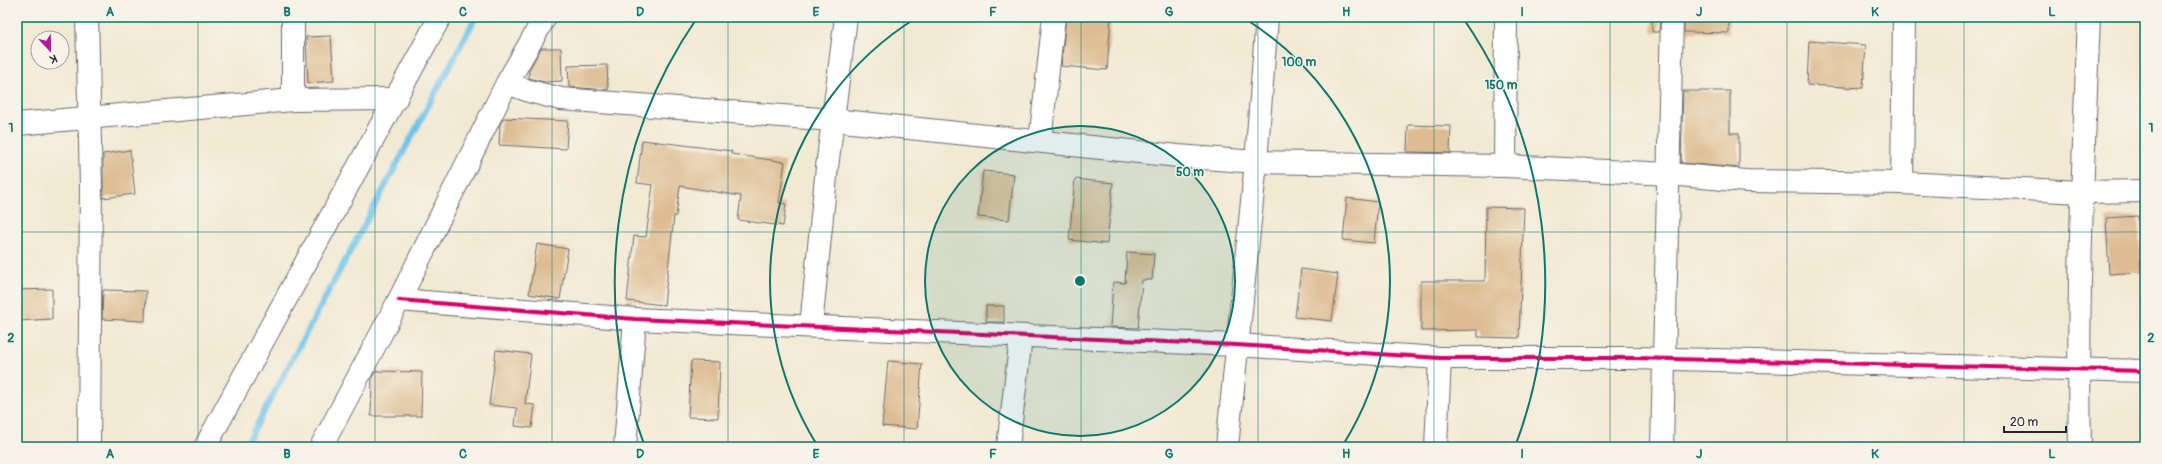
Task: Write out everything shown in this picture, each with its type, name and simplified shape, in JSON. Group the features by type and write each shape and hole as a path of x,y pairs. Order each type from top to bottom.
{"street":[{"path":"87,17 91,186 89,447"},
{"path":"293,100 294,17"},
{"path":"205,447 440,17"},
{"path":"321,447 399,300 507,83 545,17"},
{"path":"812,326 833,120 846,17"},
{"path":"1040,141 1054,17"},
{"path":"1227,447 1236,345 1256,162 1267,17"},
{"path":"1505,166 1506,17"},
{"path":"1662,447 1672,17"},
{"path":"1902,183 1904,17"},
{"path":"2080,447 2078,370 2082,192 2089,17"},
{"path":"507,83 529,92 561,99 833,120 1178,156 1256,162 1505,166 1669,174 1746,180 1902,183 2082,192 2145,191"},
{"path":"17,124 293,100 396,98"},
{"path":"399,300 635,318 1021,337 1236,345 1440,358 1633,358 1663,360 2145,371"},
{"path":"625,447 635,318"},
{"path":"1008,447 1021,337"},
{"path":"1436,447 1440,358"}],"building":[{"path":"1066,17 1111,17 1107,70 1061,66"},
{"path":"1652,17 1660,17 1659,32 1652,32"},
{"path":"1684,17 1729,17 1729,33 1684,32"},
{"path":"331,36 334,81 308,83 306,37"},
{"path":"1809,41 1866,45 1863,88 1807,85"},
{"path":"541,48 561,48 562,81 544,82 529,78 529,70"},
{"path":"607,65 608,90 569,87 568,66"},
{"path":"1683,91 1730,91 1730,133 1739,133 1739,168 1681,163"},
{"path":"504,118 568,121 566,149 499,145 500,124"},
{"path":"1408,125 1451,126 1450,153 1407,152"},
{"path":"642,140 732,151 731,154 785,162 779,203 786,204 783,226 738,220 741,196 680,186 676,216 674,216 664,305 627,301 634,236 646,237 653,185 637,183"},
{"path":"130,150 135,194 103,198 103,154"},
{"path":"983,171 1014,174 1009,220 978,217"},
{"path":"1075,179 1113,183 1107,244 1069,240"},
{"path":"1347,198 1378,202 1374,243 1343,240"},
{"path":"1486,207 1524,208 1519,338 1478,337 1478,330 1421,331 1421,281 1485,281"},
{"path":"2138,216 2141,272 2109,274 2106,218"},
{"path":"537,244 568,249 560,299 529,294"},
{"path":"1127,252 1154,254 1152,280 1142,280 1138,328 1110,327 1113,282 1125,283"},
{"path":"1301,269 1338,274 1332,321 1295,317"},
{"path":"52,289 52,319 17,321 17,290"},
{"path":"103,290 146,291 145,321 102,319"},
{"path":"986,306 1004,306 1004,322 986,322"},
{"path":"496,350 531,354 525,404 535,405 532,428 515,426 517,408 489,405"},
{"path":"691,361 720,362 718,418 688,417"},
{"path":"888,361 922,364 917,429 882,426"},
{"path":"376,371 422,372 421,416 371,416 372,377"}],"waterway":[{"path":"245,447 476,17"}],"cycle path":[{"path":"399,300 635,319 1236,345 1440,358 1633,358 2145,371"}]}
